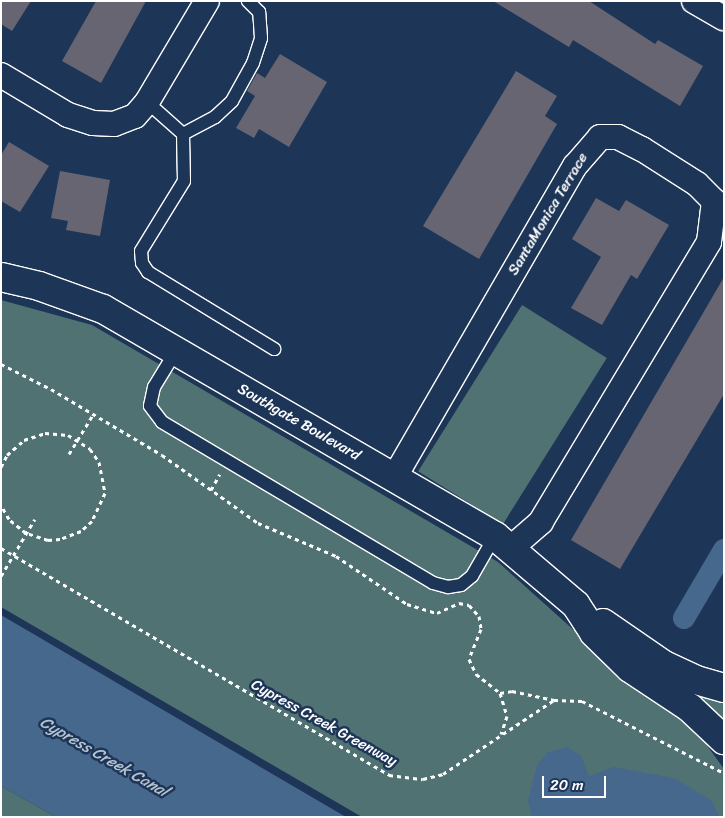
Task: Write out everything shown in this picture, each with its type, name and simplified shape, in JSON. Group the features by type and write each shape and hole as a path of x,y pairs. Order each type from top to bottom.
{"street":[{"path":"1,75 68,115 93,123 114,124 135,116 147,102 207,1"},
{"path":"694,1 724,18"},
{"name":"SantaMonica Terrace","path":"394,478 575,166 600,137 618,138 697,184 714,201 714,222 709,242 541,522 503,542"},
{"name":"Southgate Boulevard","path":"1,277 39,286 103,309 503,542 576,606 664,665 696,680 724,688"},
{"name":"Southgate Boulevard","path":"576,606 594,633 630,668 690,708 724,740"}],"lane":[{"path":"183,134 215,117 232,101 253,63 262,38 259,12 248,1"},
{"path":"147,102 183,134 184,181 141,250 142,263 148,272 274,349"},
{"path":"176,351 154,387 150,406 162,422 433,583 448,587 461,585 472,576 503,542"}],"path":[{"path":"1,364 94,413 162,454 258,523 336,556 407,604 437,613 459,603 469,605 479,616 481,629 469,659 476,674 500,692 507,716 501,734"},
{"path":"69,454 94,413"},
{"path":"1,466 15,446 34,435 57,433 78,440 99,462 105,493 100,508 92,521 70,536 48,540 26,533 9,519 1,505"},
{"path":"1,576 35,519"},
{"name":"Cypress Creek Greenway","path":"1,548 389,775 423,779 443,774 554,700"},
{"path":"500,692 512,691 554,700 582,701 724,772"}],"green space":[{"path":"1,300 92,325 498,562 635,685 679,714 706,744 724,769 724,817 362,817 1,607"},
{"path":"522,305 607,358 503,524 418,471"},
{"path":"673,679 724,697 724,730"},
{"path":"1,786 56,817 1,817"}],"water":[{"name":"Cypress Creek Canal","path":"1,615 346,817 56,817 1,786"},
{"path":"568,747 581,756 589,776 614,767 674,778 711,800 720,817 532,817 528,800 537,765 548,752"}],"building":[{"path":"1,1 31,1 12,31 1,24"},
{"path":"96,1 146,1 101,83 62,61"},
{"path":"493,1 589,1 655,44 658,40 703,66 680,106 573,40 569,47"},
{"path":"280,54 327,82 289,147 259,129 254,138 236,128 255,96 247,91 257,73 265,78"},
{"path":"516,71 557,96 545,116 557,124 479,259 423,226"},
{"path":"9,142 49,166 20,212 1,201 1,155"},
{"path":"60,171 110,180 100,236 66,230 68,221 51,218"},
{"path":"596,198 619,211 626,200 669,225 637,279 631,275 602,325 571,308 601,257 572,239"},
{"path":"724,277 724,394 620,569 571,540"}],"waterway":[{"path":"684,618 724,550"}]}
